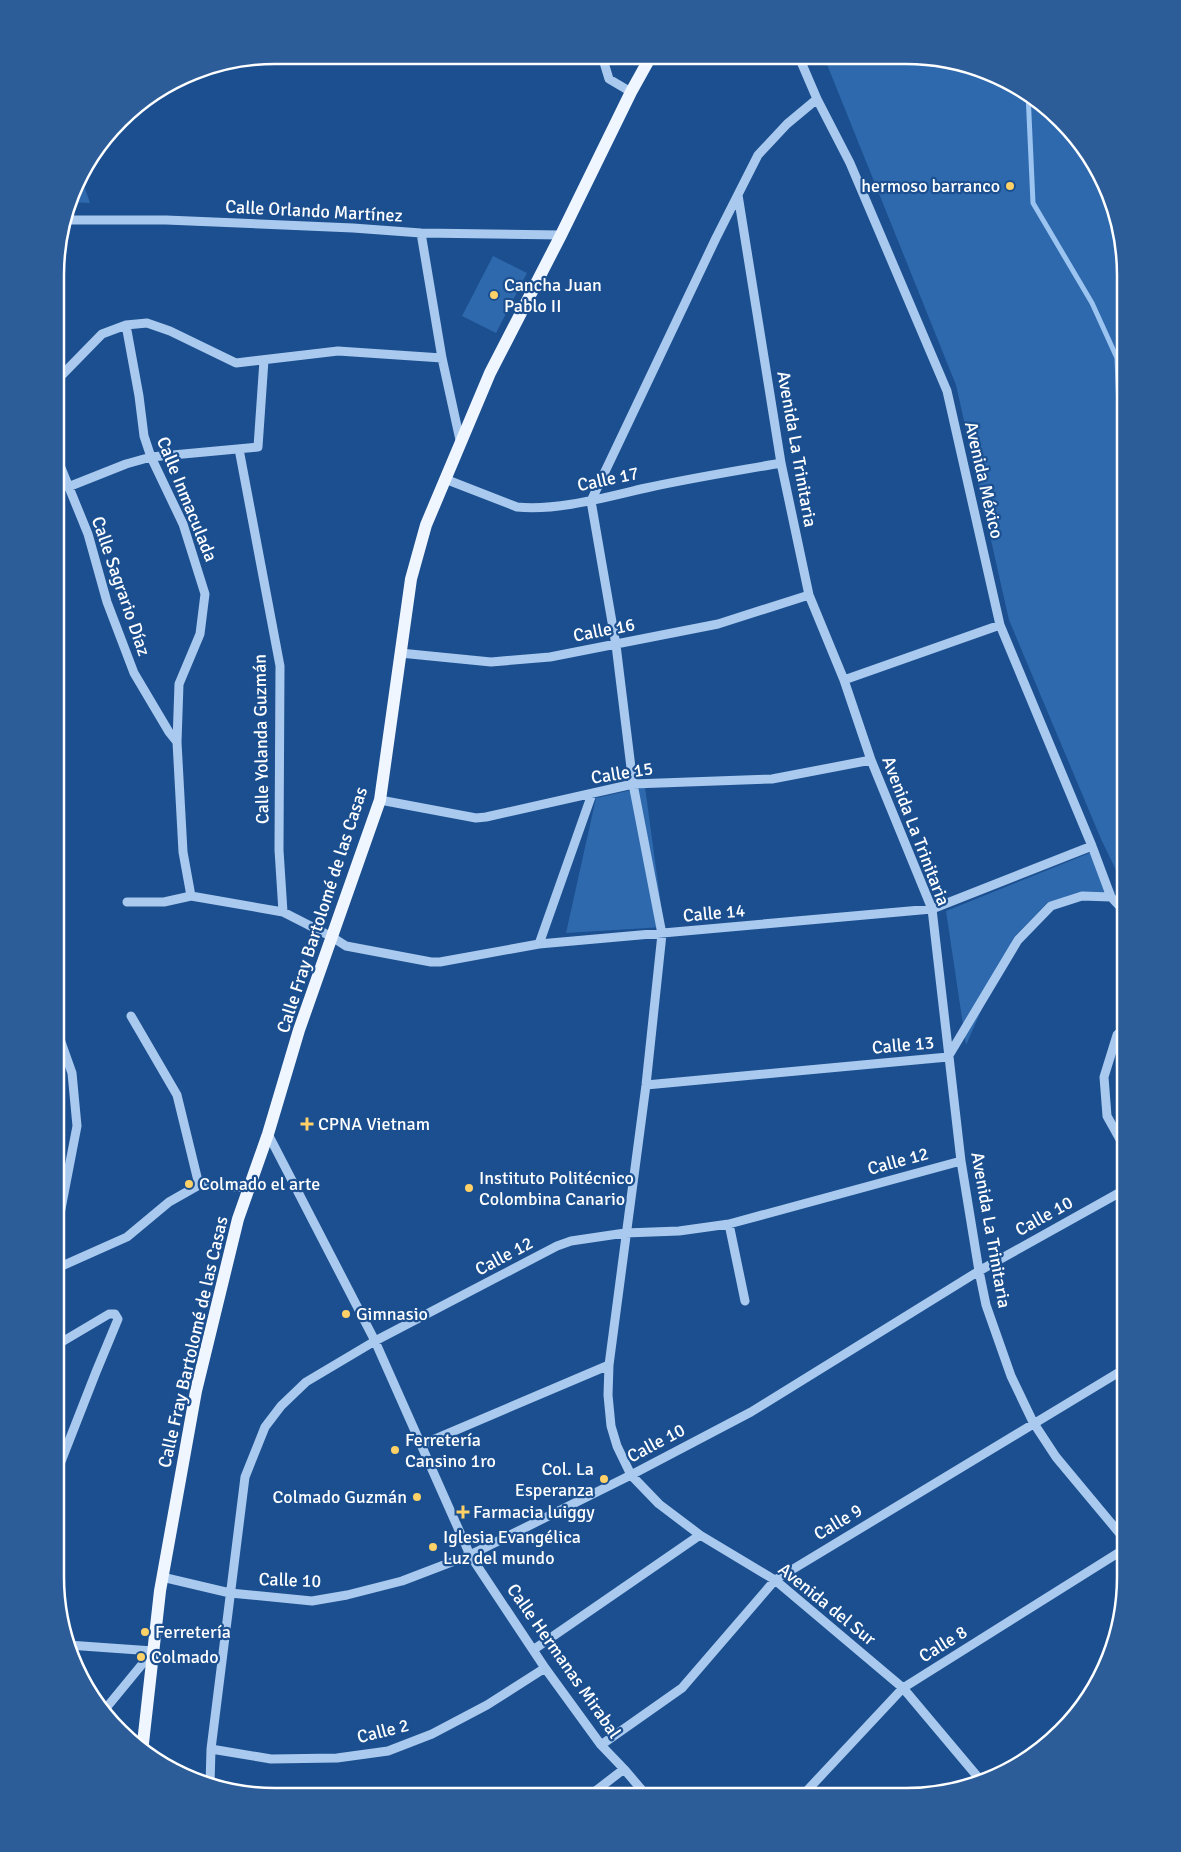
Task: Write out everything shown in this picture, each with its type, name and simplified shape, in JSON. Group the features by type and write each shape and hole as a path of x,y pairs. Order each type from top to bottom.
{"main road":[{"name":"Calle Fray Bartolomé de las Casas","path":"143,1742 162,1577 196,1391 238,1219 268,1134 299,1030 380,800 411,578 426,525 460,440 490,373 561,235 630,92 646,64"}],"street":[{"path":"604,64 609,79 630,92"},
{"name":"Avenida México","path":"802,64 817,99 850,162 947,391 1000,624 1092,846 1111,897 1117,903"},
{"path":"590,502 758,155 787,124 817,99"},
{"name":"Avenida La Trinitaria","path":"738,195 781,462 809,595 844,680 871,760 932,909 961,1161 986,1305 1011,1376 1033,1422 1056,1457 1117,1530"},
{"name":"Calle Orlando Martínez","path":"71,220 166,220 353,228 421,233 561,235"},
{"path":"421,233 442,358 460,440"},
{"path":"64,373 102,334 126,324 147,323 170,331 236,363 338,350 442,358"},
{"name":"Calle Inmaculada","path":"126,324 144,436 151,457 183,524 205,594 200,634 178,684 177,742"},
{"path":"68,486 126,464 151,457 258,446 264,360"},
{"name":"Calle Yolanda Guzmán","path":"238,449 280,666 278,731 279,850 283,912"},
{"name":"Calle 17","path":"444,479 517,507 528,508 590,502 646,488 781,462"},
{"name":"Calle Sagrario Díaz","path":"64,479 88,534 107,602 134,673 169,732 177,742"},
{"name":"Avenida del Sur","path":"590,502 616,644 633,784 662,934 646,1085 609,1365 608,1395 611,1426 617,1446 631,1475 659,1504 700,1535 774,1580 903,1688 975,1776"},
{"name":"Calle 16","path":"400,653 491,662 550,657 718,624 809,595"},
{"path":"844,680 1000,624"},
{"path":"177,742 183,852 191,896"},
{"name":"Calle 15","path":"380,800 476,818 633,784 772,778 871,760"},
{"path":"539,944 592,794"},
{"name":"Calle 14","path":"332,937 346,946 431,962 440,962 539,944 932,909 1092,846"},
{"path":"127,902 164,902 191,896 283,912 332,937"},
{"name":"Calle 13","path":"646,1085 948,1057 1018,940 1051,906 1082,896 1111,897"},
{"path":"131,1016 177,1095 199,1185"},
{"path":"1117,1035 1104,1077 1107,1116 1117,1134"},
{"path":"64,1050 72,1073 77,1126 64,1197"},
{"name":"Calle Hermanas Mirabal","path":"268,1134 375,1341 470,1555 545,1668 601,1745 640,1788"},
{"name":"Calle 12","path":"210,1778 211,1748 245,1476 265,1428 281,1406 306,1382 375,1341 557,1246 571,1241 625,1233 679,1231 729,1224 961,1161"},
{"path":"64,1265 127,1237 169,1202 199,1185 249,1188"},
{"name":"Calle 10","path":"162,1577 230,1593 312,1601 347,1595 402,1581 470,1555 631,1475 750,1412 979,1271 1117,1194"},
{"path":"729,1224 745,1301"},
{"path":"64,1341 109,1314 115,1314 118,1319 64,1454"},
{"path":"421,1445 609,1365"},
{"name":"Calle 9","path":"601,1745 682,1688 774,1580 1033,1422 1117,1373"},
{"path":"533,1650 700,1535"},
{"name":"Calle 8","path":"809,1788 903,1688 1117,1554"},
{"path":"75,1646 153,1651"},
{"path":"107,1706 153,1651"},
{"name":"Calle 2","path":"211,1748 271,1759 337,1758 388,1750 432,1734 488,1706 545,1668"},
{"path":"599,1788 624,1769"}],"shaded area":[{"path":"827,64 920,64 961,71 1000,85 1024,99 1056,125 1082,157 1096,181 1106,207 1113,233 1117,261 1117,872 1101,839 1009,620 956,385"},
{"path":"84,185 90,203 77,202"},
{"name":"Cancha Juan Pablo II","path":"493,256 527,273 496,333 462,316"},
{"path":"645,787 664,927 566,933 596,798"},
{"path":"1092,852 1115,893 1082,892 1047,903 1014,937 966,1045 946,911"}],"waterway":[{"path":"1028,102 1033,203 1092,303 1117,358"}],"place":[{"name":"hermoso barranco","path":"1010,186"},
{"name":"Cancha Juan Pablo II","path":"494,295"},
{"name":"CPNA Vietnam","path":"307,1124"},
{"name":"Colmado el arte","path":"189,1184"},
{"name":"Instituto Politécnico Colombina Canario","path":"469,1188"},
{"name":"Gimnasio","path":"346,1314"},
{"name":"Ferretería Cansino 1ro","path":"395,1450"},
{"name":"Col. La Esperanza","path":"604,1479"},
{"name":"Colmado Guzmán","path":"417,1497"},
{"name":"Farmacia luiggy","path":"463,1512"},
{"name":"Iglesia Evangélica Luz del mundo","path":"433,1547"},
{"name":"Ferretería","path":"145,1632"},
{"name":"Colmado","path":"141,1657"}]}
